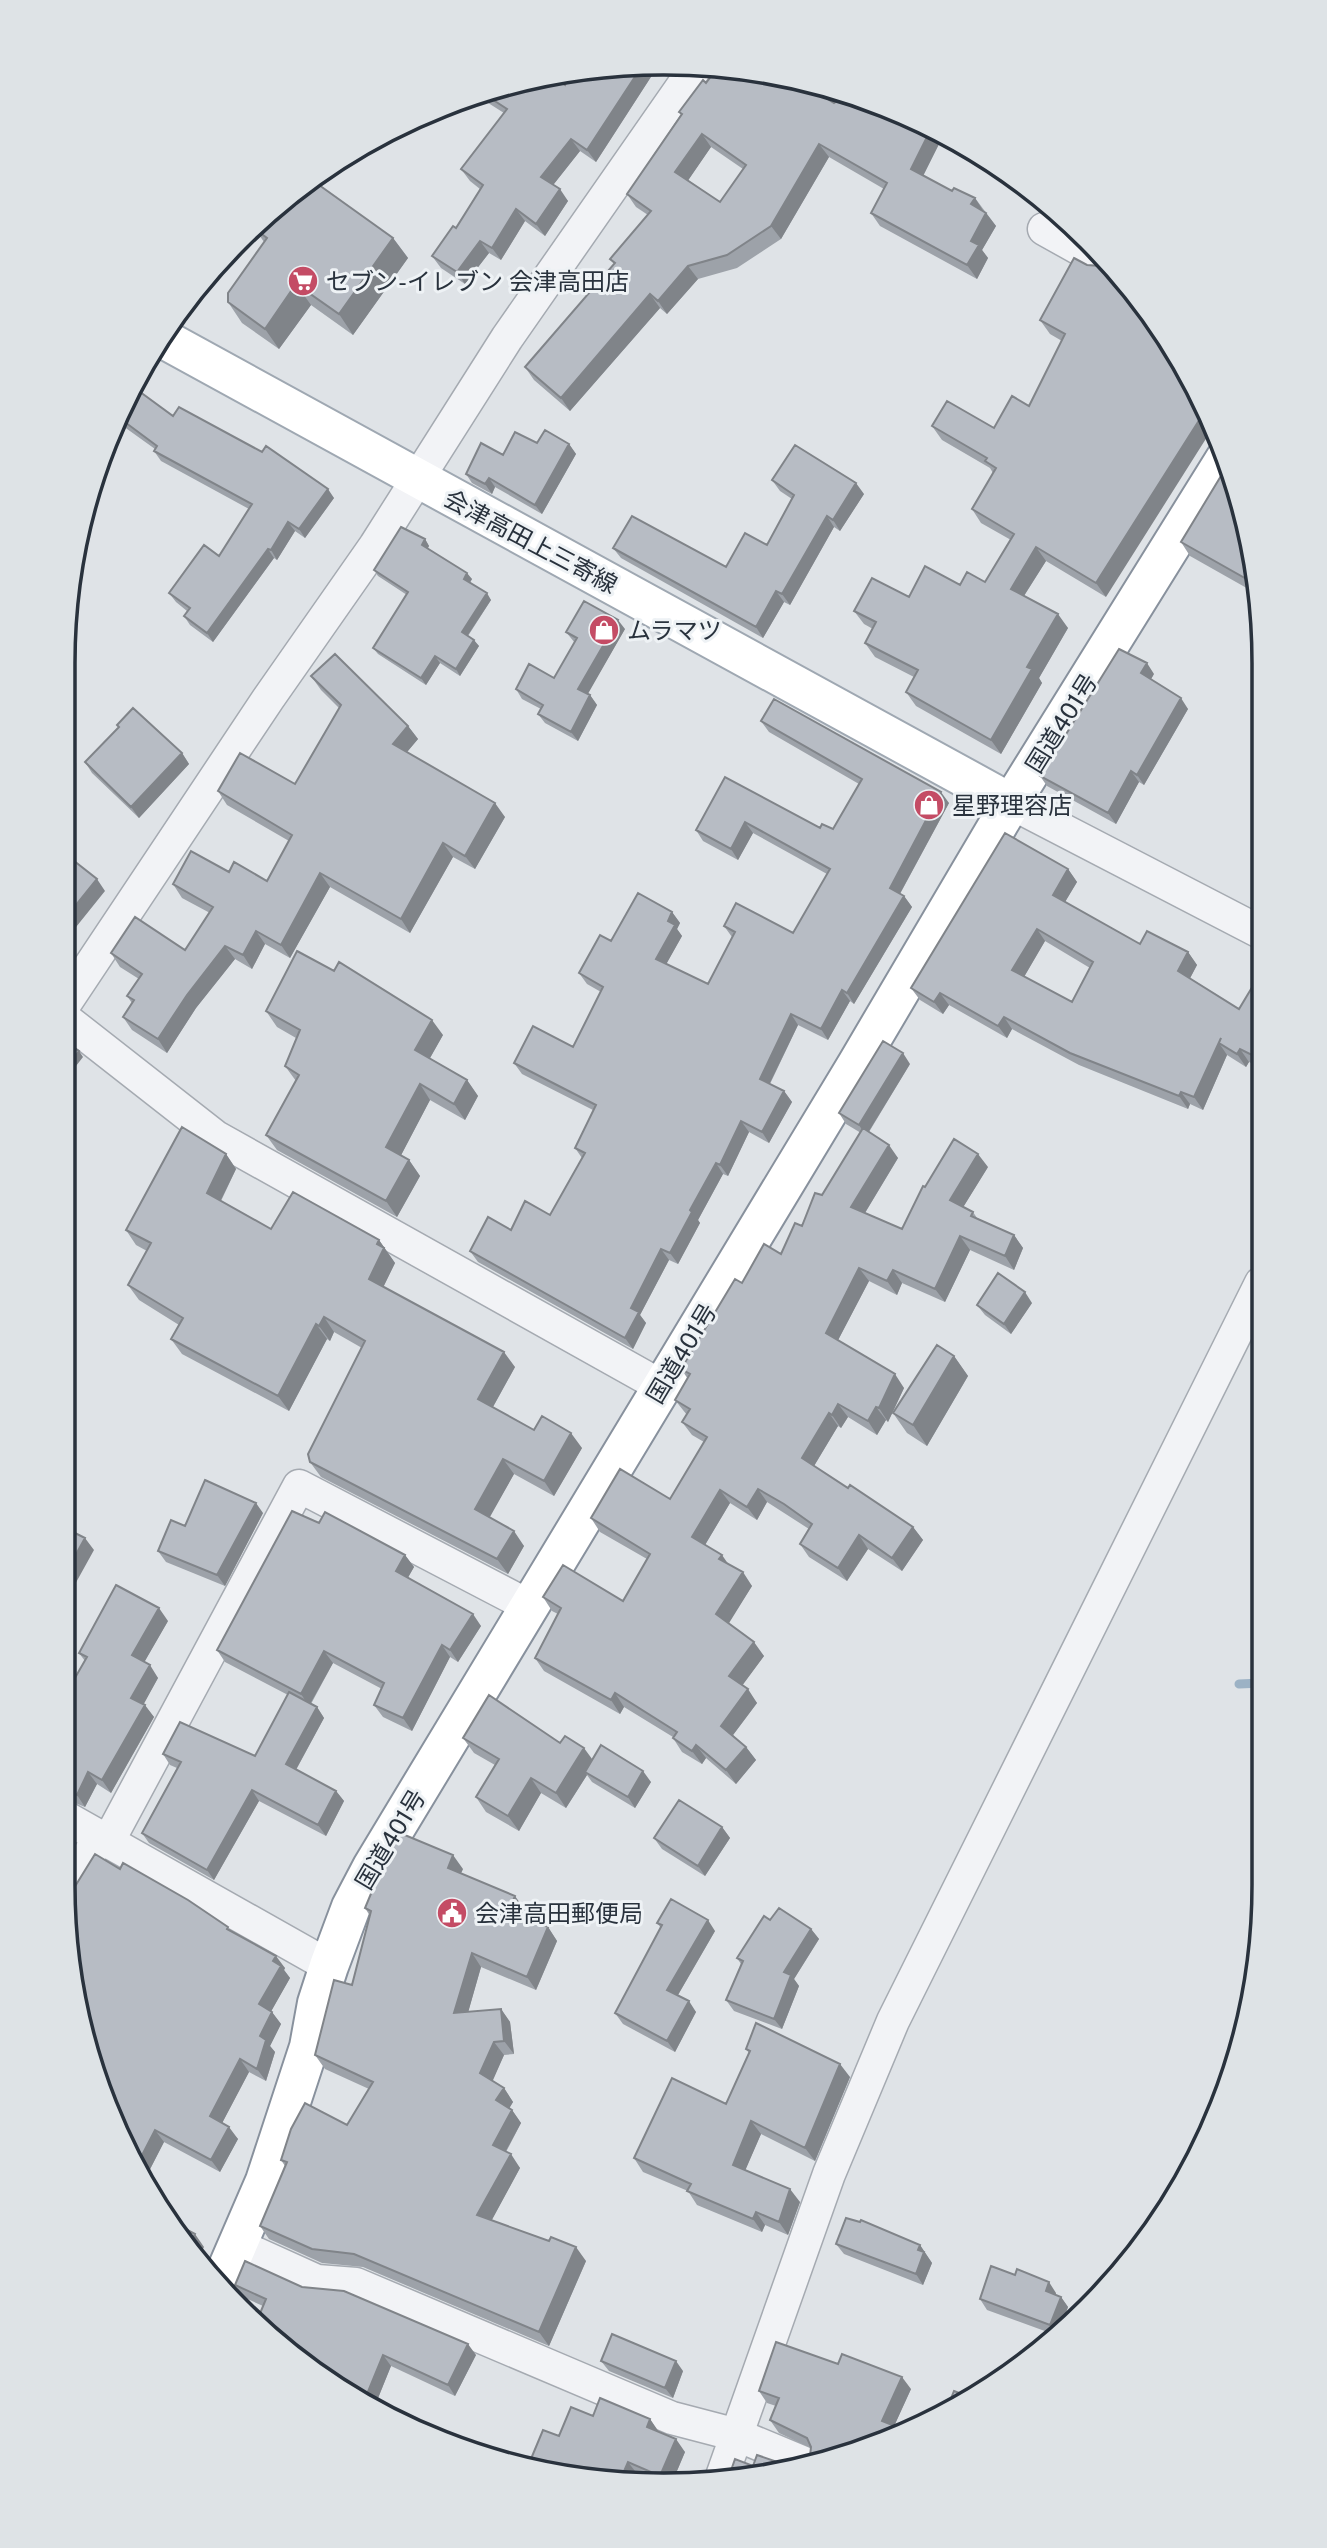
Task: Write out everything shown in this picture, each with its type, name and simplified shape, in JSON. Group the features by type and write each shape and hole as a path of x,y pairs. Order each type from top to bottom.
{"main road":[{"name":"会津高田上三寄線","path":"170,343 418,481 1011,803"},
{"name":"国道401号","path":"224,2275 265,2181 309,2047 317,2003 329,1966 351,1907 372,1867 660,1386 857,1064 1011,803 1219,469"}],"street":[{"path":"75,989 418,481 507,338 689,76"},
{"path":"1044,229 1080,249"},
{"path":"1011,803 1252,928"},
{"path":"75,1027 216,1137 660,1386"},
{"path":"725,2469 829,2174 893,2021 1252,1301"},
{"path":"75,1883 105,1838 299,1486 529,1606"},
{"path":"75,1822 329,1966"},
{"path":"237,2245 317,2281 356,2284 671,2418 737,2435 792,2458"}],"building":[{"path":"635,76 587,150 571,139 541,177 560,189 536,224 516,209 492,248 480,241 457,272 432,256 453,226 456,228 483,185 461,169 507,109 494,100 587,80"},
{"path":"710,78 740,80 816,95 834,103 837,101 853,106 927,137 911,169 952,191 954,188 975,198 971,204 986,213 971,241 979,245 967,265 871,213 887,183 819,144 771,226 727,255 688,266 658,301 650,294 561,398 525,367 615,263 610,259 651,211 627,194 682,114 679,112 703,80 706,83","holes":["702,134 746,165 720,202 675,172"]},
{"path":"320,186 393,238 339,314 296,284 265,329 228,302 228,293 267,238 262,234"},
{"path":"1074,258 1087,265 1096,266 1153,337 1199,420 1096,583 1036,547 1011,589 1058,614 1027,667 1032,669 991,740 906,692 918,670 865,643 876,622 854,611 872,578 909,597 925,566 960,585 967,572 985,582 1014,534 972,509 996,468 985,461 987,458 932,426 947,401 994,428 1012,396 1029,406 1065,334 1040,320"},
{"path":"141,393 173,416 179,407 262,452 266,446 328,489 299,529 288,522 271,550 268,549 207,633 184,616 190,608 169,593 204,545 219,556 252,504 154,451 157,446 127,423"},
{"path":"545,430 569,444 535,505 489,478 485,484 466,474 481,443 503,455 515,432 537,443"},
{"path":"795,445 856,483 833,520 827,516 782,594 776,591 756,627 613,548 632,516 726,567 745,533 767,545 794,495 772,480"},
{"path":"1221,475 1232,511 1245,578 1181,542"},
{"path":"401,527 425,539 422,545 467,573 464,579 487,593 462,632 474,640 456,669 435,656 421,678 373,648 408,592 374,570"},
{"path":"584,601 618,620 578,689 590,695 571,732 538,714 543,705 516,689 529,664 554,678 577,638 566,632"},
{"path":"1119,649 1147,663 1141,673 1181,698 1137,775 1131,771 1108,813 1040,776"},
{"path":"335,654 408,726 393,744 495,803 465,856 443,843 401,919 320,873 281,945 256,931 243,955 225,946 187,995 158,1039 123,1017 134,1000 127,996 142,974 111,953 135,917 185,950 213,907 173,884 191,851 229,872 234,862 267,881 292,835 218,791 240,753 295,784 341,705 311,676"},
{"path":"774,699 941,792 890,888 904,896 847,993 842,990 821,1029 791,1014 760,1079 784,1091 762,1132 741,1121 720,1165 716,1163 690,1210 692,1212 670,1253 661,1249 631,1308 639,1312 625,1338 470,1251 488,1217 511,1230 525,1201 550,1215 585,1153 575,1148 596,1105 514,1063 533,1026 573,1047 603,987 579,973 600,935 611,941 638,893 672,912 668,921 675,925 656,959 708,984 735,932 724,926 736,903 793,933 830,869 745,822 731,849 696,830 725,777 820,828 822,824 833,829 862,779 761,721"},
{"path":"133,708 182,753 131,807 85,762 119,727 117,725"},
{"path":"1005,833 1068,869 1053,895 1140,944 1147,931 1188,952 1178,971 1239,1009 1252,987 1252,1055 1240,1049 1237,1054 1219,1043 1221,1038 1194,1097 1181,1092 1179,1096 1070,1053 1004,1017 998,1026 940,993 934,1002 911,988","holes":["1037,929 1093,962 1072,1002 1012,970"]},
{"path":"75,862 97,879 75,906"},
{"path":"297,951 334,971 339,962 432,1020 415,1050 467,1080 454,1104 420,1084 386,1147 409,1160 386,1201 266,1135 299,1075 285,1066 300,1030 266,1011"},
{"path":"883,1041 903,1053 859,1125 839,1113"},
{"path":"182,1127 226,1154 207,1193 271,1229 293,1192 379,1240 377,1244 384,1248 369,1279 504,1352 478,1399 534,1430 542,1416 571,1433 544,1481 503,1459 475,1509 514,1531 497,1559 310,1462 308,1454 365,1341 324,1317 319,1326 316,1324 278,1396 171,1339 183,1318 128,1285 151,1243 126,1230"},
{"path":"863,1128 889,1145 851,1207 902,1229 923,1186 925,1187 954,1139 978,1154 950,1200 973,1212 971,1216 1014,1235 1005,1256 960,1236 935,1289 893,1270 887,1281 859,1268 826,1333 895,1374 879,1408 876,1407 868,1421 838,1404 832,1415 829,1413 802,1458 848,1488 850,1485 913,1527 892,1558 859,1535 838,1568 800,1544 812,1524 758,1489 747,1507 720,1490 692,1537 722,1555 719,1559 743,1572 716,1614 754,1642 729,1676 748,1689 721,1726 746,1747 726,1770 696,1745 692,1751 673,1738 677,1732 615,1693 611,1700 535,1658 561,1608 543,1597 563,1565 623,1601 650,1554 591,1518 620,1469 670,1499 707,1437 682,1422 690,1409 675,1400 690,1374 681,1369 735,1279 742,1283 764,1244 781,1254 795,1223 802,1226 815,1193 822,1195"},
{"path":"998,1273 1025,1292 1004,1324 977,1305"},
{"path":"937,1345 954,1356 913,1425 893,1413"},
{"path":"205,1480 256,1503 217,1575 158,1551 171,1520 185,1526"},
{"path":"292,1511 319,1523 325,1512 405,1555 396,1571 473,1614 450,1650 442,1645 403,1718 374,1705 384,1683 324,1651 301,1694 217,1650"},
{"path":"75,1533 85,1538 75,1556"},
{"path":"116,1585 159,1608 132,1655 150,1665 131,1698 145,1705 102,1780 88,1772 77,1795 75,1678 87,1657 79,1653"},
{"path":"289,1692 317,1707 286,1764 336,1791 318,1825 252,1790 207,1870 142,1833 181,1762 163,1754 180,1722 255,1756"},
{"path":"489,1695 560,1743 565,1736 584,1748 556,1793 531,1778 508,1816 476,1797 499,1759 463,1738"},
{"path":"601,1745 643,1771 628,1797 585,1772"},
{"path":"679,1800 722,1827 698,1866 654,1838"},
{"path":"400,1833 453,1855 448,1868 515,1896 509,1910 548,1927 527,1977 472,1953 454,2013 501,2009 504,2041 494,2042 480,2073 504,2088 496,2100 512,2110 493,2145 511,2154 477,2215 549,2241 551,2237 576,2247 539,2332 354,2254 312,2249 260,2226 287,2162 281,2160 291,2129 305,2103 347,2125 373,2082 315,2055 334,1980 352,1985 371,1911 365,1908 387,1855"},
{"path":"95,1854 120,1869 123,1863 188,1900 228,1927 227,1929 276,1956 273,1961 281,1966 259,2004 272,2012 260,2036 266,2040 257,2069 240,2059 210,2116 229,2127 211,2160 155,2130 142,2156 136,2145 106,2074 95,2037 80,1961 75,1886"},
{"path":"671,1899 708,1920 667,1990 689,2001 667,2041 615,2013 662,1925 657,1923"},
{"path":"779,1908 811,1929 784,1972 791,1975 774,2019 726,2000 743,1961 737,1958 764,1916 770,1920"},
{"path":"756,2023 840,2064 805,2148 751,2121 733,2165 790,2189 779,2222 756,2212 753,2219 687,2191 691,2184 634,2158 672,2078 726,2104 750,2051 746,2049"},
{"path":"846,2218 860,2222 861,2220 920,2245 918,2250 924,2252 916,2274 836,2244"},
{"path":"245,2261 302,2287 344,2291 468,2344 448,2385 383,2355 367,2393 305,2351 276,2327 261,2312 266,2299 235,2285"},
{"path":"991,2266 1015,2275 1017,2269 1049,2282 1046,2291 1061,2297 1050,2325 980,2299"},
{"path":"612,2334 676,2361 665,2388 601,2361"},
{"path":"776,2342 838,2364 842,2354 902,2377 882,2421 894,2426 853,2442 810,2454 811,2447 807,2438 770,2420 779,2398 759,2391"},
{"path":"600,2398 650,2419 647,2427 676,2439 661,2473 652,2472 628,2462 624,2471 587,2468 532,2457 543,2430 559,2436 571,2407 593,2416"},
{"path":"757,2455 776,2461 753,2466"},
{"path":"735,2459 752,2466 732,2469"}],"waterway":[{"path":"1239,1684 1252,1683"}],"place":[{"name":"セブン-イレブン 会津高田店","path":"303,281"},
{"name":"ムラマツ","path":"604,630"},
{"name":"星野理容店","path":"929,805"},
{"name":"会津高田郵便局","path":"452,1913"}]}
